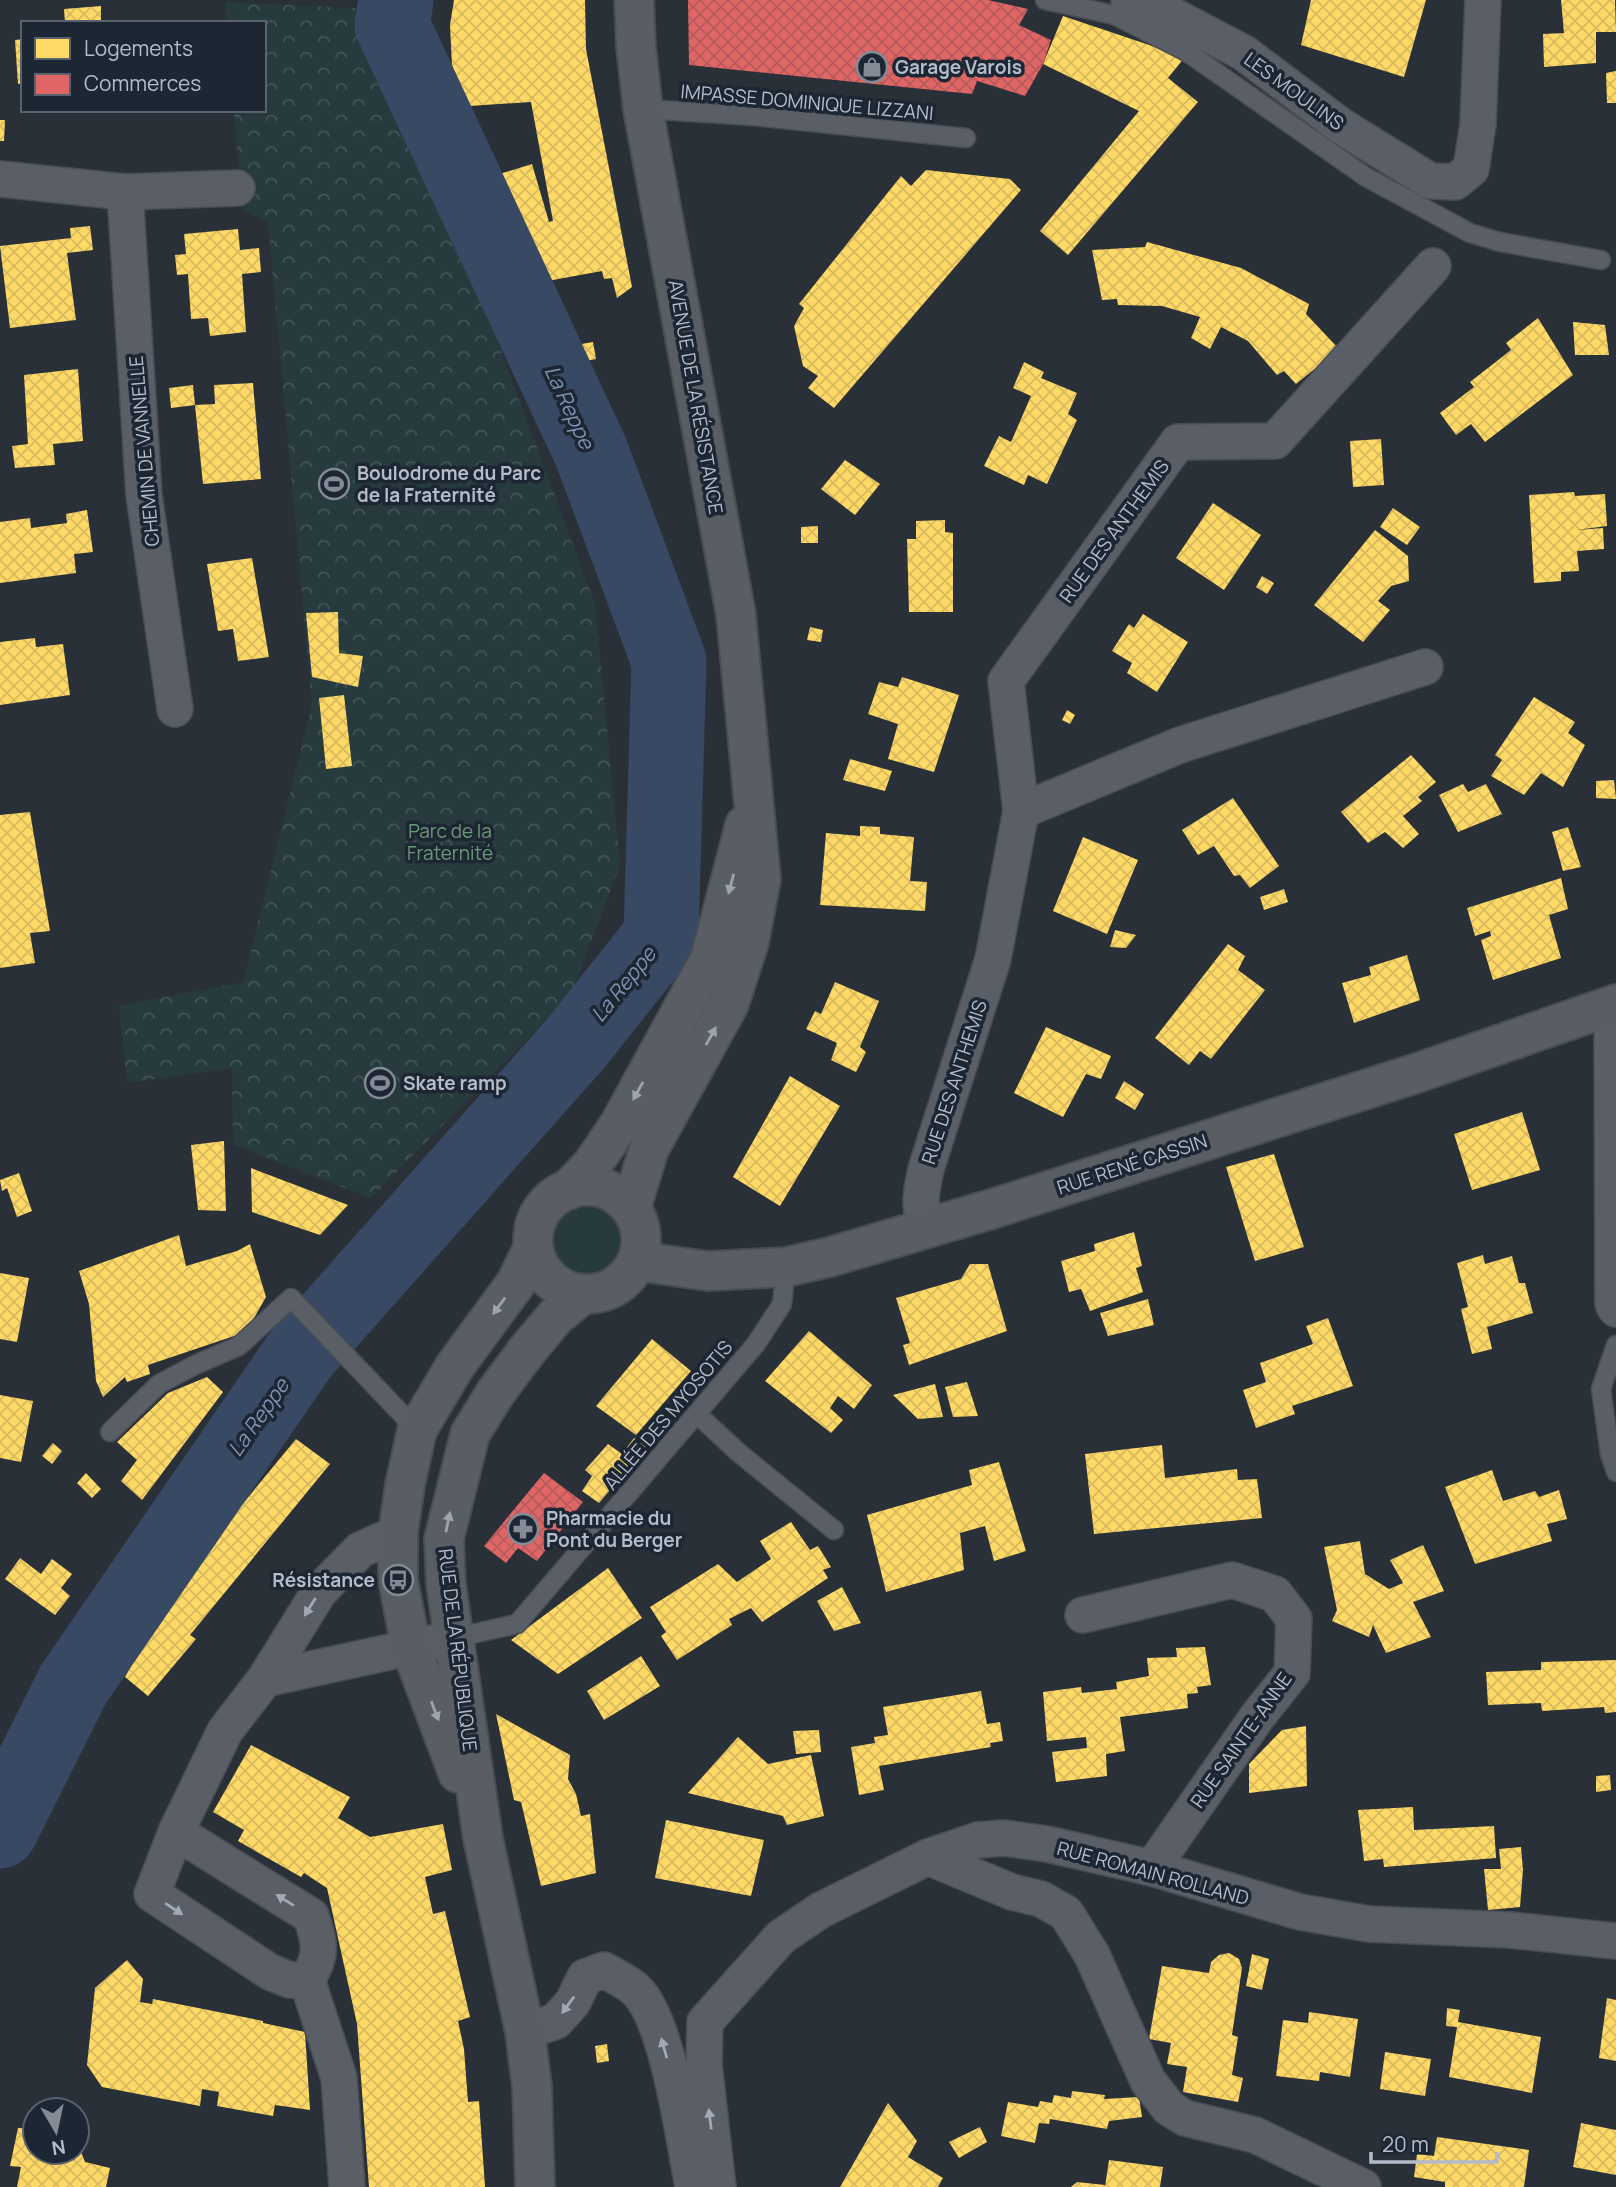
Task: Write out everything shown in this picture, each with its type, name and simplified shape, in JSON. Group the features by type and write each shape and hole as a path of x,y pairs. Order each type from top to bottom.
{"main road":[{"name":"AVENUE DE LA RÉSISTANCE","path":"631,1208 649,1149 729,1004 750,942 761,879 737,615 643,109 634,0"},
{"name":"AVENUE DE LA RÉSISTANCE","path":"568,1190 592,1165 619,1125 710,959 752,794"},
{"name":"RUE RENÉ CASSIN","path":"637,1261 708,1270 786,1267 926,1228 1414,1074 1614,1005"},
{"path":"582,1186 609,1190 631,1208 641,1243 637,1261 628,1275 615,1286 600,1293 583,1294 565,1290 550,1279 539,1265 533,1248 535,1223 548,1203 568,1190 582,1186"},
{"name":"RUE DE LA RÉPUBLIQUE","path":"483,1838 411,1648 398,1580 398,1533 417,1430 455,1366 516,1283 533,1248"},
{"name":"RUE DE LA RÉPUBLIQUE","path":"535,2187 532,2087 525,2032 483,1838 446,1584 444,1539 470,1434 496,1392 529,1348 556,1316 583,1294"}],"street":[{"name":"LES MOULINS","path":"1129,0 1162,10 1244,53 1342,126 1430,181 1455,182 1471,169 1478,124 1483,0"},
{"path":"0,179 125,192 237,188"},
{"name":"CHEMIN DE VANNELLE","path":"125,192 144,495 175,709"},
{"name":"RUE DES ANTHEMIS","path":"926,1228 920,1212 920,1197 926,1169 993,959 1021,811 1006,681 1178,442 1275,441 1433,266"},
{"path":"1021,811 1180,745 1424,667"},
{"path":"1614,1005 1613,1304 1616,1308"},
{"path":"307,1980 290,1980 270,1972 152,1894 176,1832 225,1731 265,1679 319,1592 359,1550 398,1533"},
{"name":"RUE SAINTE-ANNE","path":"1083,1615 1232,1580 1275,1594 1294,1619 1292,1673 1257,1717 1152,1868"},
{"path":"265,1679 454,1638"},
{"path":"176,1832 311,1916 319,1941 317,1963 307,1980 340,2078 347,2187"},
{"name":"RUE ROMAIN ROLLAND","path":"718,2187 704,2064 705,2022 781,1937 821,1910 928,1857 978,1840 1004,1838 1047,1844 1152,1868 1300,1912 1369,1924 1510,1930 1616,1941"},
{"path":"928,1857 1013,1892 1041,1899 1066,1913 1092,1955 1148,2081 1169,2108 1185,2118 1255,2135 1363,2187"},
{"path":"525,2032 556,2021 573,2002 585,1977 604,1970 636,1990 651,2011 665,2050 693,2187"}],"lane":[{"path":"1045,0 1114,15 1187,52 1366,177 1470,233 1500,242 1601,260"},
{"name":"IMPASSE DOMINIQUE LIZZANI","path":"643,109 754,116 966,138"},
{"name":"ALLÉE DES MYOSOTIS","path":"454,1638 517,1624 756,1344 782,1304 786,1267"},
{"path":"110,1432 159,1384 197,1363 239,1346 291,1298 417,1430"},
{"path":"1616,1345 1601,1389 1610,1454 1616,1472"},
{"path":"697,1414 739,1453 834,1530"}],"green space":[{"name":"Parc de la Fraternité","path":"225,2 373,9 595,603 620,865 571,995 371,1198 233,1145 232,1068 127,1083 119,1006 243,982 312,705 268,223 241,207 234,112 266,112 266,21 227,21"},
{"path":"587,1187 607,1191 625,1202 636,1220 640,1240 636,1260 625,1278 607,1289 587,1293 567,1289 549,1278 538,1260 534,1240 538,1220 549,1202 567,1191"}],"building: Logements":[{"path":"454,0 585,0 586,49 632,287 617,298 612,278 604,279 602,271 531,284 480,180 532,164 549,222 553,221 531,102 454,107 450,25"},
{"path":"1311,0 1426,0 1404,77 1301,45"},
{"path":"1561,0 1615,0 1616,32 1596,32 1596,63 1544,67 1543,34 1564,33"},
{"path":"101,6 101,21 65,21 64,9"},
{"path":"1063,16 1185,57 1168,78 1198,102 1068,255 1040,231 1139,111 1043,64"},
{"path":"21,39 21,83 18,84 15,40"},
{"path":"1616,71 1616,103 1607,103 1606,73"},
{"path":"0,120 5,120 4,141 0,141"},
{"path":"926,170 1010,179 1021,190 834,408 808,388 818,376 803,366 794,326 804,308 799,304 901,176 911,186"},
{"path":"90,226 93,250 67,253 76,320 10,328 0,246 71,238 70,228"},
{"path":"238,229 240,250 259,248 261,272 242,274 246,332 210,336 208,318 191,319 188,274 177,275 175,255 186,254 184,234"},
{"path":"1147,242 1241,268 1309,304 1306,314 1339,349 1296,384 1284,371 1277,375 1248,341 1221,327 1210,349 1191,338 1200,317 1162,306 1118,305 1117,299 1102,300 1092,250 1145,247"},
{"path":"1538,318 1573,375 1485,442 1471,424 1456,435 1440,413 1474,387 1470,382 1511,350 1506,343"},
{"path":"1573,322 1605,325 1609,355 1575,355"},
{"path":"593,342 596,359 572,364 564,347"},
{"path":"1024,362 1044,372 1041,378 1077,393 1068,414 1077,420 1047,484 1028,475 1024,485 984,466 999,436 1011,442 1031,396 1013,388"},
{"path":"78,369 83,441 53,444 55,465 15,468 12,446 28,444 24,375"},
{"path":"253,383 261,479 203,484 195,405 215,404 214,385"},
{"path":"193,385 195,405 171,408 169,388"},
{"path":"1381,439 1384,485 1353,487 1350,441"},
{"path":"845,460 880,484 855,515 821,489"},
{"path":"1574,492 1575,496 1605,494 1607,526 1576,530 1603,528 1604,549 1577,551 1579,571 1561,572 1561,581 1534,583 1529,495"},
{"path":"1213,503 1261,535 1224,590 1176,558"},
{"path":"1393,508 1420,527 1407,545 1380,527"},
{"path":"87,510 93,552 74,554 76,573 0,583 0,522 30,518 31,528 67,523 66,514"},
{"path":"945,520 945,532 953,533 953,612 909,612 907,539 916,539 916,521"},
{"path":"818,526 818,543 801,543 801,527"},
{"path":"1375,530 1408,556 1409,581 1391,586 1378,601 1390,610 1363,642 1314,605"},
{"path":"252,558 269,657 238,661 233,629 218,631 207,564"},
{"path":"1262,576 1274,583 1267,594 1256,587"},
{"path":"338,612 339,653 363,656 358,687 312,677 306,613"},
{"path":"1143,614 1188,642 1157,692 1127,673 1132,663 1112,651 1129,624 1134,628"},
{"path":"810,627 823,630 821,642 807,640"},
{"path":"35,638 36,647 63,644 70,695 0,705 0,642"},
{"path":"902,677 959,695 934,772 888,759 898,724 868,714 879,682 898,687"},
{"path":"344,695 352,766 326,769 319,698"},
{"path":"1534,697 1575,722 1568,733 1585,745 1563,787 1541,773 1524,795 1491,776 1502,760 1495,755"},
{"path":"1067,710 1075,715 1070,724 1062,720"},
{"path":"1411,755 1436,782 1418,797 1422,801 1403,816 1419,834 1403,848 1385,832 1368,843 1341,812"},
{"path":"850,759 892,771 885,791 843,780"},
{"path":"1614,780 1616,799 1596,798 1596,781"},
{"path":"1463,784 1468,792 1486,784 1502,814 1458,832 1439,795"},
{"path":"1233,798 1279,866 1250,888 1240,875 1234,876 1214,846 1198,855 1182,830"},
{"path":"30,812 50,931 30,933 35,963 0,968 0,815"},
{"path":"860,826 880,827 880,834 914,837 910,881 927,882 925,911 820,905 826,833 860,836"},
{"path":"1568,827 1581,867 1563,871 1552,832"},
{"path":"1083,837 1138,860 1107,934 1053,911"},
{"path":"1561,878 1568,909 1549,915 1561,958 1493,980 1481,940 1491,936 1490,931 1475,936 1467,908"},
{"path":"1284,889 1288,902 1264,910 1260,897"},
{"path":"1115,930 1136,935 1126,948 1110,947"},
{"path":"1228,944 1245,956 1238,970 1265,990 1211,1059 1200,1051 1189,1065 1155,1038"},
{"path":"1407,955 1420,1000 1354,1023 1342,983 1371,975 1369,967"},
{"path":"835,982 879,1001 860,1047 866,1052 856,1072 831,1060 837,1043 806,1029 815,1011 821,1014"},
{"path":"1046,1027 1111,1056 1101,1079 1086,1074 1063,1117 1014,1093"},
{"path":"790,1076 840,1106 780,1206 733,1177"},
{"path":"1124,1081 1144,1094 1135,1110 1115,1098"},
{"path":"1522,1112 1540,1170 1472,1190 1454,1134"},
{"path":"224,1141 226,1211 198,1210 191,1145"},
{"path":"1274,1154 1304,1247 1255,1261 1226,1167"},
{"path":"251,1168 348,1205 320,1235 252,1212"},
{"path":"19,1173 32,1211 17,1217 7,1188 2,1191 0,1180"},
{"path":"1134,1232 1142,1266 1136,1268 1143,1292 1090,1311 1081,1289 1069,1292 1061,1261 1095,1251 1094,1244"},
{"path":"179,1235 186,1266 237,1251 250,1244 266,1297 246,1332 148,1365 150,1374 127,1382 125,1377 103,1397 96,1381 89,1304 79,1271"},
{"path":"1483,1255 1485,1264 1512,1256 1519,1283 1525,1283 1533,1313 1487,1327 1492,1349 1472,1354 1461,1309 1468,1307 1457,1263"},
{"path":"970,1264 988,1264 1007,1331 909,1365 903,1345 910,1343 896,1298 961,1279"},
{"path":"0,1273 29,1278 17,1342 0,1339"},
{"path":"1148,1299 1154,1325 1108,1336 1100,1313"},
{"path":"1328,1318 1353,1386 1292,1406 1295,1414 1256,1428 1243,1390 1266,1382 1260,1363 1313,1344 1306,1326"},
{"path":"809,1331 872,1385 854,1409 838,1396 830,1408 843,1420 831,1433 765,1381"},
{"path":"652,1339 691,1371 636,1435 596,1406"},
{"path":"207,1377 223,1392 142,1500 121,1481 137,1460 117,1442 168,1393"},
{"path":"967,1382 978,1416 953,1417 945,1387"},
{"path":"935,1384 943,1417 918,1419 893,1395"},
{"path":"0,1395 33,1401 21,1462 0,1458"},
{"path":"634,1438 646,1447 599,1503 582,1491 592,1476 585,1470 608,1444 622,1454"},
{"path":"296,1439 330,1464 190,1635 196,1639 148,1696 125,1677 176,1585"},
{"path":"53,1443 62,1451 52,1464 42,1456"},
{"path":"1162,1445 1165,1478 1237,1469 1238,1480 1257,1479 1262,1518 1094,1534 1085,1454"},
{"path":"999,1462 1026,1551 994,1561 985,1526 960,1533 964,1570 886,1592 867,1515 972,1485 969,1470"},
{"path":"1492,1470 1503,1501 1535,1491 1539,1497 1559,1490 1567,1519 1547,1524 1552,1541 1475,1564 1445,1487"},
{"path":"86,1473 101,1489 92,1498 77,1483"},
{"path":"791,1522 810,1550 818,1546 831,1567 823,1570 828,1578 762,1622 751,1608 729,1619 732,1625 677,1660 661,1636 666,1632 650,1607 718,1564 737,1582 771,1559 760,1541"},
{"path":"1360,1541 1365,1574 1389,1589 1403,1583 1390,1560 1423,1545 1444,1591 1413,1602 1431,1637 1386,1653 1373,1625 1369,1637 1332,1621 1337,1610 1324,1547"},
{"path":"20,1558 41,1574 52,1559 72,1574 61,1588 70,1596 55,1615 5,1579"},
{"path":"608,1568 642,1618 558,1674 511,1640"},
{"path":"842,1587 861,1623 834,1631 817,1601"},
{"path":"1205,1647 1211,1685 1197,1687 1198,1693 1187,1694 1188,1708 1120,1717 1125,1751 1106,1754 1107,1776 1056,1782 1052,1752 1087,1748 1086,1737 1047,1741 1043,1692 1081,1687 1082,1693 1117,1689 1116,1682 1149,1676 1147,1658 1177,1657 1176,1648"},
{"path":"641,1656 660,1686 604,1720 587,1691"},
{"path":"1616,1660 1616,1712 1605,1713 1604,1707 1542,1711 1541,1703 1488,1705 1486,1672 1541,1670 1541,1662"},
{"path":"981,1691 987,1724 1000,1722 1003,1741 990,1743 991,1747 879,1766 884,1790 859,1795 851,1747 875,1743 874,1737 888,1735 883,1707"},
{"path":"496,1714 570,1755 568,1779 576,1794 581,1816 590,1814 596,1873 541,1886 521,1802 514,1800"},
{"path":"1306,1726 1307,1786 1249,1793 1249,1764 1282,1730"},
{"path":"819,1730 821,1752 796,1754 793,1731"},
{"path":"738,1737 768,1764 811,1755 824,1816 787,1825 783,1816 688,1793"},
{"path":"251,1745 350,1797 338,1818 370,1837 443,1824 452,1870 425,1877 433,1914 445,1911 470,2017 458,2021 464,2049 468,2102 479,2101 485,2187 369,2187 357,2024 327,1888 304,1873 301,1877 238,1841 244,1830 213,1812"},
{"path":"1610,1775 1611,1790 1596,1792 1596,1776"},
{"path":"1413,1807 1414,1830 1494,1826 1496,1858 1384,1867 1383,1859 1364,1861 1358,1810"},
{"path":"666,1820 764,1840 751,1896 655,1878"},
{"path":"1521,1847 1523,1870 1520,1907 1488,1910 1484,1869 1501,1869 1499,1849"},
{"path":"1229,1953 1239,1959 1242,1968 1232,2035 1238,2037 1232,2075 1243,2078 1238,2102 1183,2092 1187,2067 1167,2064 1171,2043 1149,2039 1162,1966 1209,1973 1211,1962 1219,1955"},
{"path":"1252,1954 1269,1959 1262,1990 1246,1986"},
{"path":"127,1960 143,1979 140,2002 152,2004 153,1999 305,2032 310,2110 275,2105 273,2116 217,2106 219,2092 202,2089 200,2106 102,2087 87,2065 95,1988"},
{"path":"1607,1998 1616,2000 1616,2061 1599,2058"},
{"path":"1447,2008 1460,2010 1458,2022 1541,2037 1532,2093 1449,2077 1457,2027 1446,2026"},
{"path":"1309,2012 1358,2019 1350,2077 1320,2072 1319,2081 1276,2076 1283,2020 1308,2023"},
{"path":"607,2044 609,2061 597,2063 595,2046"},
{"path":"1385,2052 1431,2059 1425,2096 1380,2089"},
{"path":"1072,2091 1105,2095 1104,2099 1139,2097 1142,2117 1109,2121 1107,2129 1050,2119 1049,2124 1039,2123 1035,2143 1001,2136 1008,2102 1038,2107 1040,2101 1052,2103 1054,2095 1071,2098"},
{"path":"888,2103 917,2141 908,2157 943,2178 938,2187 840,2187"},
{"path":"1581,2123 1616,2130 1616,2175 1573,2167"},
{"path":"980,2127 987,2142 959,2158 949,2142"},
{"path":"18,2128 21,2128 21,2166 91,2166 91,2163 110,2168 106,2187 17,2187 21,2167 10,2166"},
{"path":"1437,2137 1529,2150 1524,2187 1445,2187 1445,2182 1414,2177 1417,2154 1434,2156"},
{"path":"1109,2160 1163,2167 1160,2187 1105,2187"},
{"path":"1077,2182 1105,2185 1105,2187 1071,2187"}],"building: Commerces":[{"path":"688,0 988,0 1028,9 1019,25 1051,40 1043,64 1025,96 977,81 972,94 689,65"},
{"path":"544,1473 583,1502 537,1561 518,1548 506,1563 484,1546"}],"waterway":[{"name":"La Reppe","path":"0,1831 73,1685 302,1352 577,1042 661,936 669,661 591,452 392,25 396,0"}],"place":[{"name":"Garage Varois","path":"872,67"},
{"name":"Boulodrome du Parc de la Fraternité","path":"334,484"},
{"name":"Skate ramp","path":"380,1083"},
{"name":"Pharmacie du Pont du Berger","path":"523,1529"},
{"name":"Résistance","path":"398,1580"}]}
